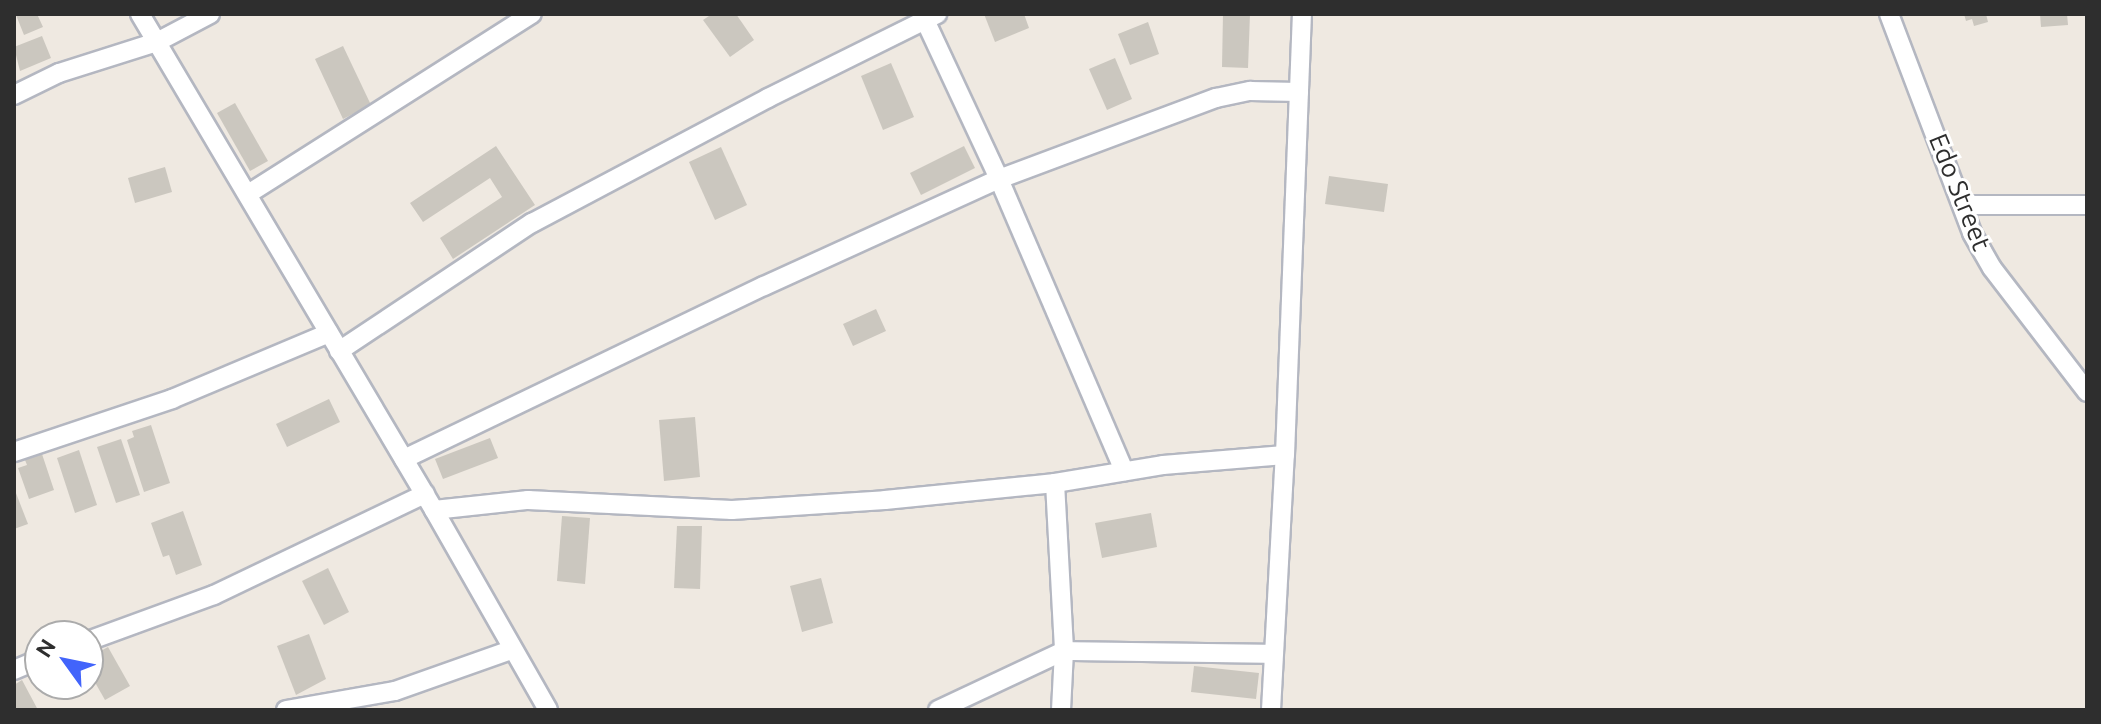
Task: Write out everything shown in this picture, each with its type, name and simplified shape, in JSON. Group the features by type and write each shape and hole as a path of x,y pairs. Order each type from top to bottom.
{"street":[{"path":"140,14 404,459 548,710"},
{"path":"14,95 59,73 157,42 210,14"},
{"path":"248,194 532,14"},
{"path":"1271,710 1285,455 1302,14"},
{"name":"Edo Street","path":"1889,14 1964,205 1972,233 1992,268 2087,392"},
{"path":"339,351 532,223 768,98 931,17 1124,471"},
{"path":"404,459 764,286 999,179 1216,98 1250,91 1299,92"},
{"path":"1964,205 2087,205"},
{"path":"14,452 172,399 329,333"},
{"path":"104,635 214,595 429,502 528,500 732,510 1055,483 1124,471 1285,455"},
{"path":"1055,483 1064,651 1061,710"},
{"path":"286,710 337,705 395,691 511,650"},
{"path":"938,710 1064,651 1273,654"}],"building":[{"path":"37,14 43,27 24,35 16,15"},
{"path":"712,14 736,14 754,40 730,57 703,20"},
{"path":"984,14 1024,14 1029,28 995,42"},
{"path":"1223,14 1250,14 1248,68 1222,67"},
{"path":"1964,14 1986,14 1988,22 1974,26 1972,19 1966,21"},
{"path":"2040,14 2067,14 2068,25 2041,27"},
{"path":"1148,22 1159,54 1130,65 1118,34"},
{"path":"42,36 51,58 20,71 14,47"},
{"path":"343,46 371,105 343,119 315,59"},
{"path":"1115,58 1132,99 1107,110 1089,69"},
{"path":"891,63 914,117 883,130 861,76"},
{"path":"235,103 268,161 250,171 217,113"},
{"path":"496,146 535,205 453,259 440,238 502,197 490,178 423,222 410,203"},
{"path":"964,146 975,168 921,195 910,173"},
{"path":"721,147 747,205 715,220 689,162"},
{"path":"165,167 172,192 135,203 128,178"},
{"path":"1329,176 1388,184 1384,212 1325,204"},
{"path":"876,309 886,331 853,346 843,324"},
{"path":"329,399 340,422 287,447 276,424"},
{"path":"695,417 700,477 664,481 659,420"},
{"path":"151,425 170,483 144,492 127,440 134,437 132,431"},
{"path":"490,438 498,458 443,479 435,459"},
{"path":"121,439 140,495 116,503 97,447"},
{"path":"79,450 97,505 75,513 57,458"},
{"path":"42,454 54,490 29,499 18,468 27,465 25,460"},
{"path":"14,488 28,524 14,529"},
{"path":"183,511 202,565 176,575 169,555 163,557 151,523"},
{"path":"1151,513 1157,547 1102,558 1095,523"},
{"path":"562,516 590,518 585,584 557,581"},
{"path":"677,526 702,526 700,589 674,588"},
{"path":"328,568 349,612 324,625 302,581"},
{"path":"821,578 833,623 802,632 790,586"},
{"path":"309,634 326,679 296,695 277,646"},
{"path":"108,647 130,686 105,700 104,698 104,649"},
{"path":"1194,666 1259,673 1256,699 1191,692"},
{"path":"22,680 24,700 33,700 38,710 14,710 14,685"}]}
